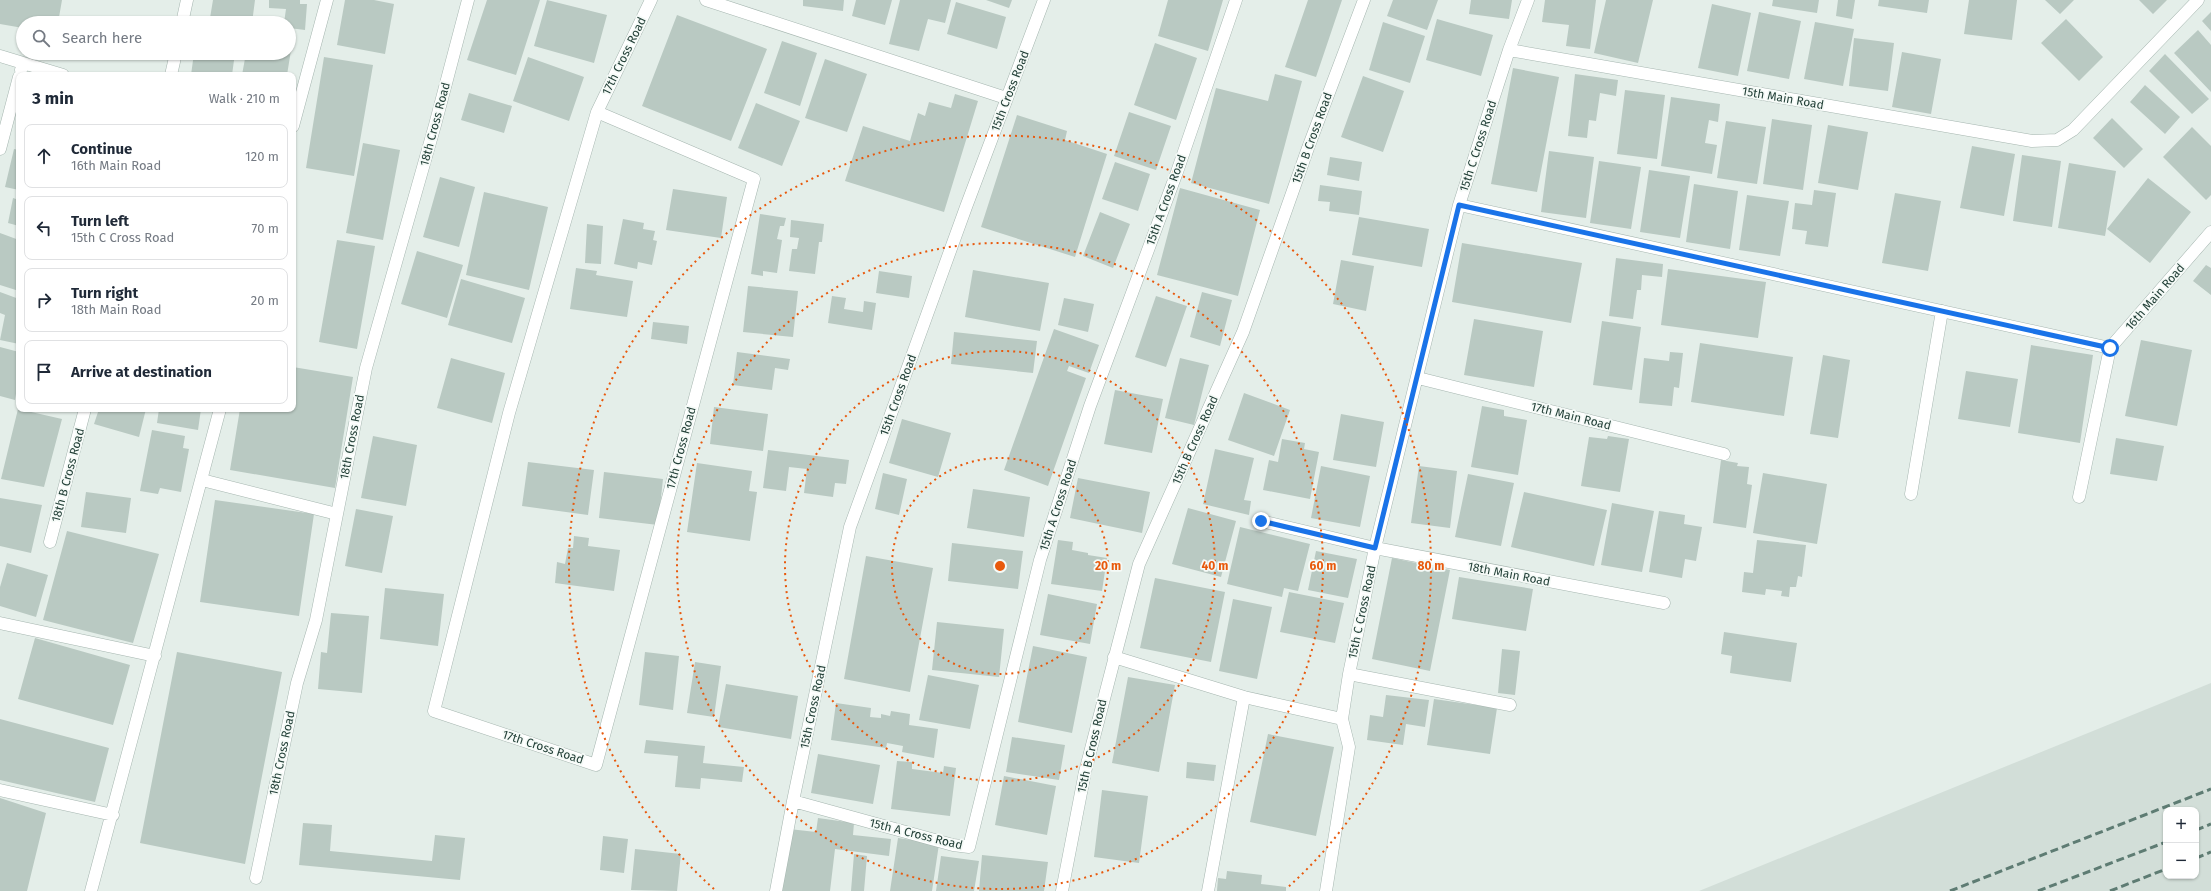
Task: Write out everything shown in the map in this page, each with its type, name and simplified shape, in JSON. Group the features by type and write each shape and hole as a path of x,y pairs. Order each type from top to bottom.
{"street":[{"path":"184,16 187,0"},
{"path":"296,115 327,0"},
{"name":"18th Cross Road","path":"256,878 297,683 316,620 366,368 435,125 468,0"},
{"name":"17th Cross Road","path":"597,112 754,179 596,765 434,711 509,413 597,112 651,0"},
{"path":"706,0 1006,98"},
{"name":"15th Cross Road","path":"776,891 793,801 850,527 1006,98 1044,0"},
{"name":"15th A Cross Road","path":"793,801 953,845 969,847 1040,560 1090,406 1177,172 1236,0"},
{"name":"15th B Cross Road","path":"1062,891 1085,772 1139,564 1243,332 1308,148 1364,0"},
{"name":"15th C Cross Road","path":"1342,719 1349,674 1375,548 1418,378 1459,205 1509,50 1528,0"},
{"name":"15th Main Road","path":"1509,50 2032,140 2057,140 2073,130 2198,0"},
{"path":"0,56 53,72"},
{"path":"172,72 174,60"},
{"path":"20,72 23,63"},
{"path":"0,148 16,87"},
{"path":"1459,205 2110,348 2078,497"},
{"name":"16th Main Road","path":"2110,348 2211,232"},
{"path":"1911,494 1942,311"},
{"name":"17th Main Road","path":"1418,378 1724,454"},
{"name":"18th B Cross Road","path":"50,542 84,412"},
{"path":"91,891 219,412"},
{"path":"202,480 337,514"},
{"name":"18th Main Road","path":"1261,521 1375,548 1664,603"},
{"path":"0,623 155,656"},
{"path":"1114,657 1244,697 1342,719 1349,747 1326,891"},
{"path":"1349,674 1510,705"},
{"path":"1208,891 1244,697"},
{"path":"0,790 112,815"}],"shaded area":[{"path":"2211,683 2211,891 1699,891"}],"building":[{"path":"0,0 62,0 59,16 16,16 16,27 0,24"},
{"path":"213,0 255,0 253,16 210,16"},
{"path":"269,0 300,0 300,4 307,4 305,30 296,29 296,16 285,16 286,9 269,8"},
{"path":"345,0 374,0 394,4 385,54 337,45"},
{"path":"487,0 540,0 516,75 467,60"},
{"path":"547,0 607,15 594,63 534,46"},
{"path":"803,0 844,0 843,11 803,6"},
{"path":"856,0 892,0 885,25 852,16"},
{"path":"900,0 951,0 945,23 928,19 919,51 889,44"},
{"path":"986,0 1012,0 1009,8"},
{"path":"1168,0 1223,0 1208,51 1158,36"},
{"path":"1308,0 1342,0 1316,77 1285,67"},
{"path":"1393,0 1438,0 1427,30 1387,16"},
{"path":"1471,0 1512,0 1509,19 1469,14"},
{"path":"1545,0 1596,0 1590,49 1566,46 1569,25 1542,22"},
{"path":"1606,0 1653,0 1638,63 1594,53"},
{"path":"1773,0 1819,0 1817,13 1772,6"},
{"path":"1838,0 1855,0 1852,19 1836,16"},
{"path":"1879,0 1929,0 1927,13 1878,6"},
{"path":"1969,0 2017,0 2012,40 1964,34"},
{"path":"2045,0 2074,0 2060,14"},
{"path":"2139,0 2167,0 2153,14"},
{"path":"956,2 1006,17 997,49 947,34"},
{"path":"1712,4 1751,13 1738,76 1698,68"},
{"path":"1759,12 1801,21 1789,79 1747,71"},
{"path":"2211,12 2211,31 2202,21"},
{"path":"677,15 767,49 731,141 642,106"},
{"path":"1437,19 1493,35 1481,76 1426,60"},
{"path":"2066,19 2103,57 2079,81 2041,43"},
{"path":"1383,22 1425,36 1410,83 1369,70"},
{"path":"1815,22 1854,29 1843,86 1804,79"},
{"path":"2198,30 2211,45 2211,92 2174,53"},
{"path":"1854,38 1894,43 1888,91 1849,86"},
{"path":"782,41 817,53 800,106 764,93"},
{"path":"1155,43 1197,58 1176,120 1134,105"},
{"path":"1902,52 1941,59 1931,114 1892,107"},
{"path":"2165,54 2209,99 2192,114 2149,71"},
{"path":"324,57 373,65 354,176 306,168"},
{"path":"528,57 584,77 569,121 513,101"},
{"path":"825,59 867,74 847,132 805,118"},
{"path":"193,60 234,60 232,72 191,72"},
{"path":"245,60 289,60 287,72 243,72"},
{"path":"1513,68 1559,77 1537,192 1491,184"},
{"path":"1275,74 1302,81 1269,204 1191,183 1216,88 1268,101"},
{"path":"1575,74 1618,80 1616,96 1600,93 1596,121 1589,120 1587,138 1568,136"},
{"path":"1363,76 1404,91 1383,152 1341,137"},
{"path":"2145,85 2180,117 2165,134 2130,102"},
{"path":"1625,90 1665,95 1657,159 1617,154"},
{"path":"469,93 512,106 504,133 461,120"},
{"path":"955,94 978,101 944,212 845,181 863,126 910,141 918,113 925,116 929,102 951,108"},
{"path":"1671,97 1720,104 1718,122 1709,120 1705,143 1717,145 1712,174 1661,166"},
{"path":"756,103 800,121 782,166 738,148"},
{"path":"1129,112 1171,126 1156,170 1114,156"},
{"path":"1017,115 1067,131 1065,140 1107,154 1075,257 981,227"},
{"path":"2112,118 2143,149 2124,168 2093,138"},
{"path":"1772,119 1812,125 1803,190 1763,184"},
{"path":"1726,121 1766,127 1757,184 1717,178"},
{"path":"1828,125 1868,132 1858,190 1818,183"},
{"path":"2192,127 2211,146 2211,195 2206,200 2163,157"},
{"path":"363,143 400,150 383,240 346,233"},
{"path":"1972,146 2015,154 2004,216 1960,208"},
{"path":"14,149 16,149 16,189 5,187"},
{"path":"1549,151 1594,157 1586,218 1541,212"},
{"path":"2022,155 2061,161 2052,227 2013,221"},
{"path":"1330,157 1362,162 1359,181 1327,175"},
{"path":"1599,161 1641,167 1631,229 1590,223"},
{"path":"1115,162 1150,174 1138,211 1102,199"},
{"path":"2069,163 2116,171 2105,236 2058,228"},
{"path":"1649,170 1690,176 1680,238 1640,232"},
{"path":"440,177 475,187 459,247 423,237"},
{"path":"2148,178 2191,212 2150,263 2107,229"},
{"path":"1694,184 1738,191 1730,249 1686,242"},
{"path":"1320,185 1362,191 1359,215 1329,211 1330,202 1318,201"},
{"path":"1180,188 1260,210 1238,296 1157,275"},
{"path":"673,189 727,197 721,238 666,230"},
{"path":"1814,190 1836,193 1828,247 1805,244 1807,231 1792,229 1795,203 1812,205"},
{"path":"484,192 548,207 529,290 466,275"},
{"path":"1895,193 1941,201 1928,271 1882,263"},
{"path":"1747,195 1789,201 1780,256 1739,250"},
{"path":"13,198 16,199 16,225 8,223"},
{"path":"1100,212 1130,224 1113,268 1083,256"},
{"path":"760,214 786,218 784,226 780,226 777,239 782,240 777,273 763,271 763,276 751,274"},
{"path":"1359,217 1429,229 1422,267 1352,255"},
{"path":"623,219 644,223 643,229 655,231 653,240 657,241 652,265 638,262 637,269 614,264"},
{"path":"791,220 824,224 822,242 819,242 815,274 789,271 792,249 797,249 799,238 790,237"},
{"path":"587,224 603,226 601,264 585,263"},
{"path":"0,233 16,239 16,290 0,285"},
{"path":"337,240 375,246 357,349 319,342"},
{"path":"1462,243 1582,263 1571,323 1452,302"},
{"path":"417,251 463,265 447,318 401,304"},
{"path":"1616,258 1663,264 1662,277 1642,275 1641,290 1637,290 1633,319 1609,316"},
{"path":"1341,260 1374,266 1366,311 1333,304"},
{"path":"2206,265 2211,268 2211,295 2193,281"},
{"path":"576,268 597,271 596,275 633,281 627,317 570,309"},
{"path":"1668,269 1766,282 1758,338 1661,325"},
{"path":"973,270 1049,283 1040,331 965,317"},
{"path":"879,271 912,276 909,298 876,293"},
{"path":"461,279 525,298 512,343 448,325"},
{"path":"748,286 798,291 793,337 743,332"},
{"path":"0,292 16,298 16,343 0,340 5,315 0,313"},
{"path":"1202,292 1232,300 1220,346 1190,337"},
{"path":"832,296 846,298 844,309 863,312 864,301 876,303 872,330 828,323"},
{"path":"1156,296 1187,306 1166,367 1135,357"},
{"path":"1064,298 1094,304 1088,332 1058,325"},
{"path":"1474,319 1543,331 1534,387 1464,375"},
{"path":"1602,321 1641,327 1632,390 1593,385"},
{"path":"653,322 689,326 687,344 651,339"},
{"path":"1054,329 1099,345 1089,373 1069,366 1067,371 1086,378 1048,486 1004,470"},
{"path":"954,332 1037,341 1033,373 951,364"},
{"path":"2141,340 2192,350 2177,426 2125,416"},
{"path":"1700,343 1793,357 1784,416 1691,402"},
{"path":"2031,345 2093,355 2080,443 2018,433"},
{"path":"0,347 16,351 16,394 15,400 0,396"},
{"path":"737,352 790,359 788,370 775,368 772,390 733,385"},
{"path":"1670,352 1683,353 1679,388 1674,387 1672,406 1639,403 1644,358 1669,361"},
{"path":"1823,355 1850,360 1838,438 1810,434"},
{"path":"451,358 505,373 492,423 437,408"},
{"path":"1180,358 1209,365 1194,425 1165,418"},
{"path":"296,368 353,377 335,488 230,470 240,412 296,412"},
{"path":"1966,371 2018,379 2010,427 1958,419"},
{"path":"1115,390 1163,399 1152,453 1104,444"},
{"path":"1244,393 1290,410 1274,456 1228,440"},
{"path":"1482,406 1504,410 1504,416 1527,420 1518,475 1471,467"},
{"path":"714,407 768,414 763,451 710,444"},
{"path":"17,412 31,412 62,419 44,487 1,479"},
{"path":"98,412 145,412 139,437 94,424"},
{"path":"159,412 201,412 198,430 157,423"},
{"path":"1341,414 1384,422 1376,467 1333,460"},
{"path":"902,419 951,433 938,477 889,463"},
{"path":"152,430 185,436 183,448 189,449 181,492 160,488 158,494 140,491"},
{"path":"373,436 417,445 406,506 361,498"},
{"path":"1608,436 1629,439 1620,492 1581,486 1589,437 1607,439"},
{"path":"2116,438 2164,446 2157,481 2110,474"},
{"path":"1282,439 1305,443 1304,449 1319,452 1310,499 1263,490 1269,460 1278,462"},
{"path":"1215,449 1254,458 1244,500 1251,501 1249,515 1203,504"},
{"path":"768,450 849,460 846,484 835,483 833,497 804,493 807,469 789,467 786,491 763,488"},
{"path":"1721,460 1738,463 1737,466 1749,467 1747,484 1752,485 1746,528 1713,523"},
{"path":"528,462 594,470 588,515 522,506"},
{"path":"697,463 752,471 749,491 757,492 750,541 687,532"},
{"path":"1321,466 1370,476 1360,527 1311,518"},
{"path":"1419,466 1457,471 1450,528 1411,523"},
{"path":"604,472 663,479 658,525 599,518"},
{"path":"883,473 907,479 899,515 875,509"},
{"path":"1763,473 1827,484 1817,544 1753,533"},
{"path":"1468,474 1514,483 1501,546 1455,537"},
{"path":"1078,478 1150,492 1142,533 1070,518"},
{"path":"973,489 1030,497 1024,537 967,528"},
{"path":"86,492 131,498 126,533 81,527"},
{"path":"1524,492 1607,510 1594,566 1511,547"},
{"path":"0,498 42,505 31,553 0,546"},
{"path":"215,500 314,514 299,616 200,602"},
{"path":"1612,503 1654,511 1642,572 1601,565"},
{"path":"1188,508 1236,521 1221,577 1172,564"},
{"path":"356,509 393,516 382,573 345,566"},
{"path":"1659,511 1685,515 1684,524 1702,527 1696,561 1685,559 1682,578 1649,572"},
{"path":"1240,527 1310,544 1298,591 1284,588 1282,597 1227,584"},
{"path":"67,531 159,554 133,643 43,620"},
{"path":"574,536 589,538 588,546 620,550 614,591 555,583 557,562 565,564 568,548 573,548"},
{"path":"1058,540 1073,542 1072,550 1088,553 1088,555 1107,558 1102,591 1051,584"},
{"path":"1757,540 1806,545 1802,577 1798,576 1796,587 1790,587 1789,597 1781,596 1782,591 1766,589 1765,595 1742,592 1744,572 1753,573"},
{"path":"952,543 1023,551 1018,589 948,581"},
{"path":"1316,551 1357,559 1348,598 1308,590"},
{"path":"866,556 933,568 910,692 844,679"},
{"path":"1392,558 1450,570 1430,671 1372,659"},
{"path":"7,563 48,575 36,617 0,606 0,587"},
{"path":"1459,577 1533,589 1526,631 1452,619"},
{"path":"1155,578 1225,592 1211,662 1140,648"},
{"path":"385,588 444,594 438,646 380,639"},
{"path":"1289,592 1344,603 1335,643 1280,632"},
{"path":"1048,594 1097,604 1090,644 1040,635"},
{"path":"1233,599 1272,607 1257,679 1219,671"},
{"path":"331,613 369,616 362,693 318,689 321,652 327,653"},
{"path":"937,622 1004,629 999,677 932,670"},
{"path":"1724,632 1797,643 1791,682 1730,673 1732,656 1721,654"},
{"path":"35,638 130,665 113,725 18,699"},
{"path":"1033,646 1087,657 1072,733 1018,722"},
{"path":"1502,649 1520,651 1515,695 1498,693"},
{"path":"177,652 282,672 245,864 140,843"},
{"path":"645,652 679,656 673,710 639,705"},
{"path":"695,662 721,666 714,717 687,713"},
{"path":"928,675 979,685 970,729 919,720"},
{"path":"1128,677 1175,685 1159,772 1112,763"},
{"path":"726,684 798,696 791,739 718,727"},
{"path":"1386,695 1429,700 1425,727 1406,724 1403,745 1367,740 1370,715 1383,717"},
{"path":"1434,699 1497,708 1490,754 1427,745"},
{"path":"836,703 871,708 870,717 881,718 881,714 890,716 891,711 910,714 909,725 938,729 934,758 902,752 903,746 887,743 886,748 831,740"},
{"path":"0,719 109,748 95,802 0,780"},
{"path":"1268,734 1334,747 1316,836 1250,822"},
{"path":"1012,737 1065,745 1059,780 1006,772"},
{"path":"646,740 705,746 703,763 744,767 742,782 701,778 700,789 675,787 678,756 644,753"},
{"path":"818,754 880,765 873,804 811,793"},
{"path":"897,761 912,762 912,769 943,773 944,766 956,768 950,816 891,809"},
{"path":"1187,762 1216,765 1214,781 1186,778"},
{"path":"1004,776 1056,786 1047,835 995,825"},
{"path":"1102,790 1148,796 1139,863 1094,857"},
{"path":"0,798 46,813 27,891 0,891"},
{"path":"818,818 854,823 853,835 891,839 889,856 835,849 830,891 781,891 789,829 816,832"},
{"path":"303,823 332,825 330,851 432,861 435,835 465,838 460,880 299,865"},
{"path":"603,836 628,839 624,873 600,870"},
{"path":"898,838 939,844 932,891 890,891"},
{"path":"635,849 681,854 677,891 631,890"},
{"path":"854,854 867,856 864,891 851,891"},
{"path":"982,855 1048,862 1044,891 979,891"},
{"path":"941,856 979,861 974,891 936,891"},
{"path":"1227,871 1262,875 1261,884 1286,887 1286,891 1217,891 1218,878 1226,879"}],"railway":[{"path":"1950,891 2211,789"},
{"path":"2199,829 2211,824"},
{"path":"2038,891 2163,843"},
{"path":"2199,857 2211,852"},
{"path":"2110,891 2163,870"}],"route":[{"path":"1261,521 1375,548 1418,378 1459,205 2110,348"}]}
